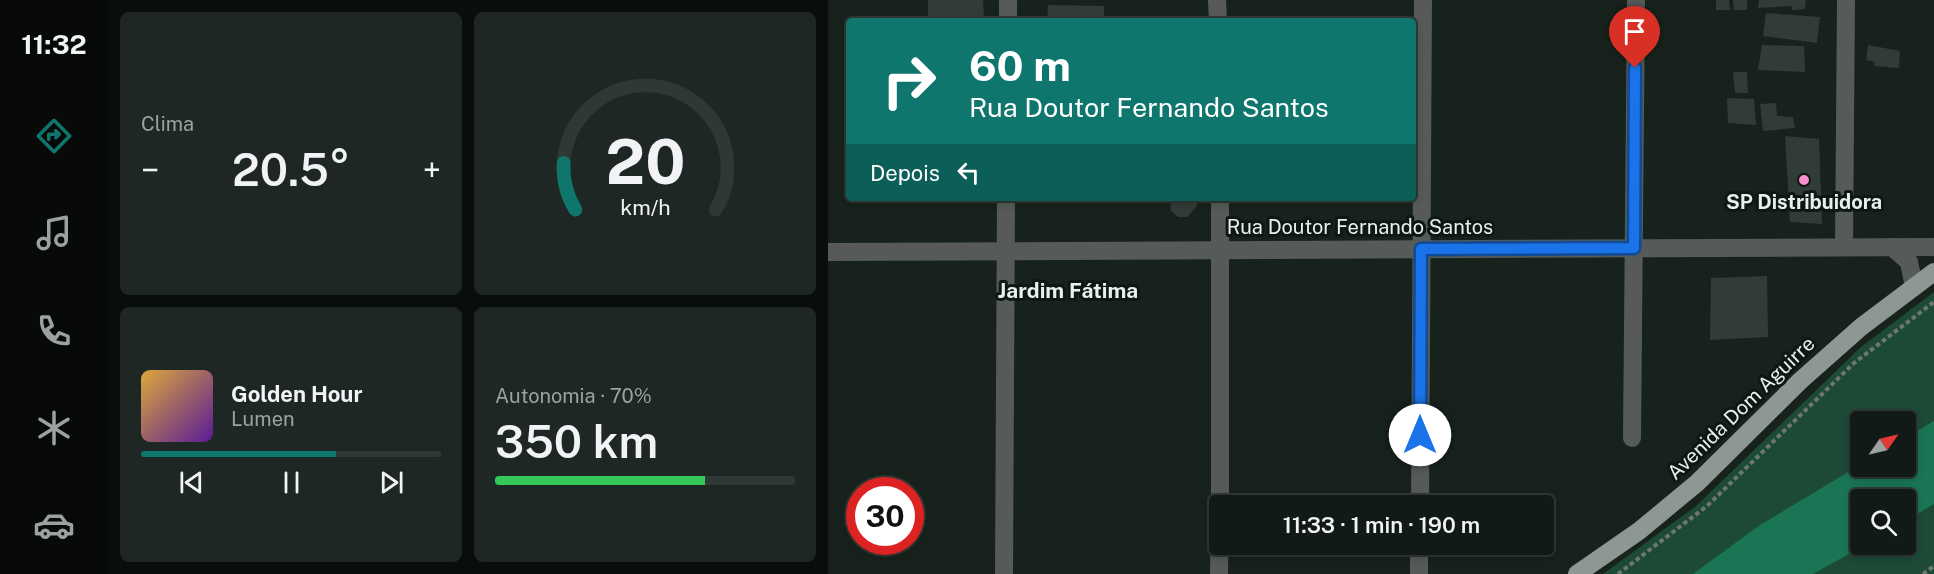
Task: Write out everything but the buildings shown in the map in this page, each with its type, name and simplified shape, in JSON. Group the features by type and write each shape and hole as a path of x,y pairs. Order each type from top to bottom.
{"main road":[{"name":"Avenida Dom Aguirre","path":"1577,574 1639,531 1697,483 1800,381 1861,327 1934,272"}],"street":[{"path":"1008,0 1008,18"},
{"path":"1217,0 1218,18"},
{"path":"1420,495 1423,0"},
{"path":"1632,438 1636,0"},
{"path":"1844,247 1846,0"},
{"path":"1004,574 1006,201"},
{"path":"1220,201 1220,495"},
{"path":"1892,247 1909,262 1914,287"},
{"name":"Rua Doutor Fernando Santos","path":"828,252 1934,247"},
{"path":"1219,555 1219,574"},
{"path":"1419,555 1419,574"}],"path":[{"path":"1618,574 1707,506 1854,363 1934,302"},
{"path":"1923,574 1934,566"}],"shaded area":[{"path":"1934,292 1934,574 1603,574 1696,506 1861,347"},
{"path":"1934,421 1934,504 1916,515 1916,489 1850,489 1850,553 1813,574 1693,574 1760,525 1850,471 1850,477 1916,477 1916,432"}],"place":[{"name":"SP Distribuidora","path":"1804,180"}],"district":[{"name":"Jardim Fátima","path":"1068,290"}],"route":[{"path":"1420,435 1421,249 1634,248 1635,68"}]}
